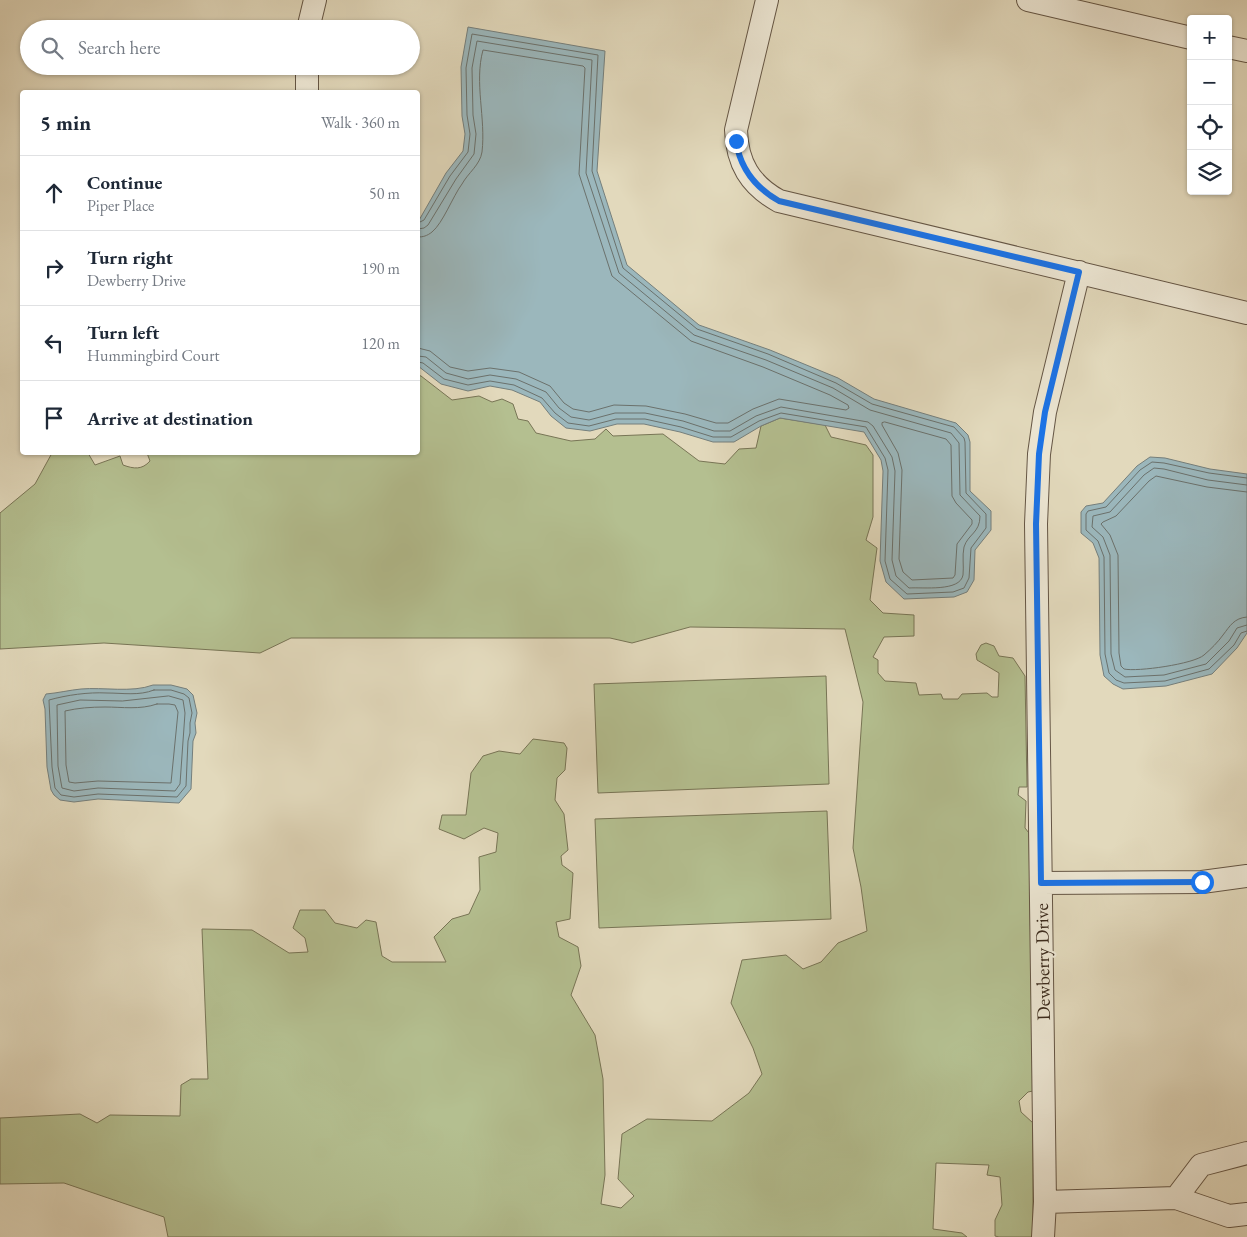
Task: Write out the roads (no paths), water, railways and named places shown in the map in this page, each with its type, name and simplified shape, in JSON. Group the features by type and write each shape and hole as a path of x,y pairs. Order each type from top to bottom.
{"street":[{"path":"310,20 315,0"},
{"path":"767,0 736,130 738,152 746,172 760,188 779,201 1247,313"},
{"path":"1028,0 1187,37"},
{"path":"1232,48 1247,51"},
{"path":"307,75 307,90"},
{"name":"Dewberry Drive","path":"1043,1237 1045,1202 1036,524 1039,454 1045,412 1079,272"},
{"path":"1041,883 1202,882 1247,876"},
{"path":"1176,1198 1201,1165 1247,1154"},
{"path":"1045,1202 1176,1198 1228,1216 1247,1214"}],"water":[{"path":"468,27 605,51 597,171 627,265 699,325 770,350 838,378 874,399 956,423 968,435 970,442 970,491 991,511 991,530 975,550 974,580 967,592 954,597 904,599 886,582 880,561 883,471 881,460 864,432 780,418 761,426 734,442 713,442 644,424 617,424 590,431 566,428 551,416 540,402 512,390 490,386 468,391 441,384 420,368 420,218 446,173 463,151 465,134 462,116 461,67"},
{"path":"1150,457 1165,458 1210,469 1247,474 1247,633 1237,648 1212,674 1166,686 1123,689 1113,684 1104,676 1100,655 1099,558 1093,543 1081,533 1081,512 1086,506 1103,503 1137,466"},
{"path":"153,685 171,685 187,689 193,695 197,713 196,733 193,741 191,789 179,803 98,799 74,802 60,800 54,795 51,790 47,767 43,700 46,694 81,689 136,689"}]}
